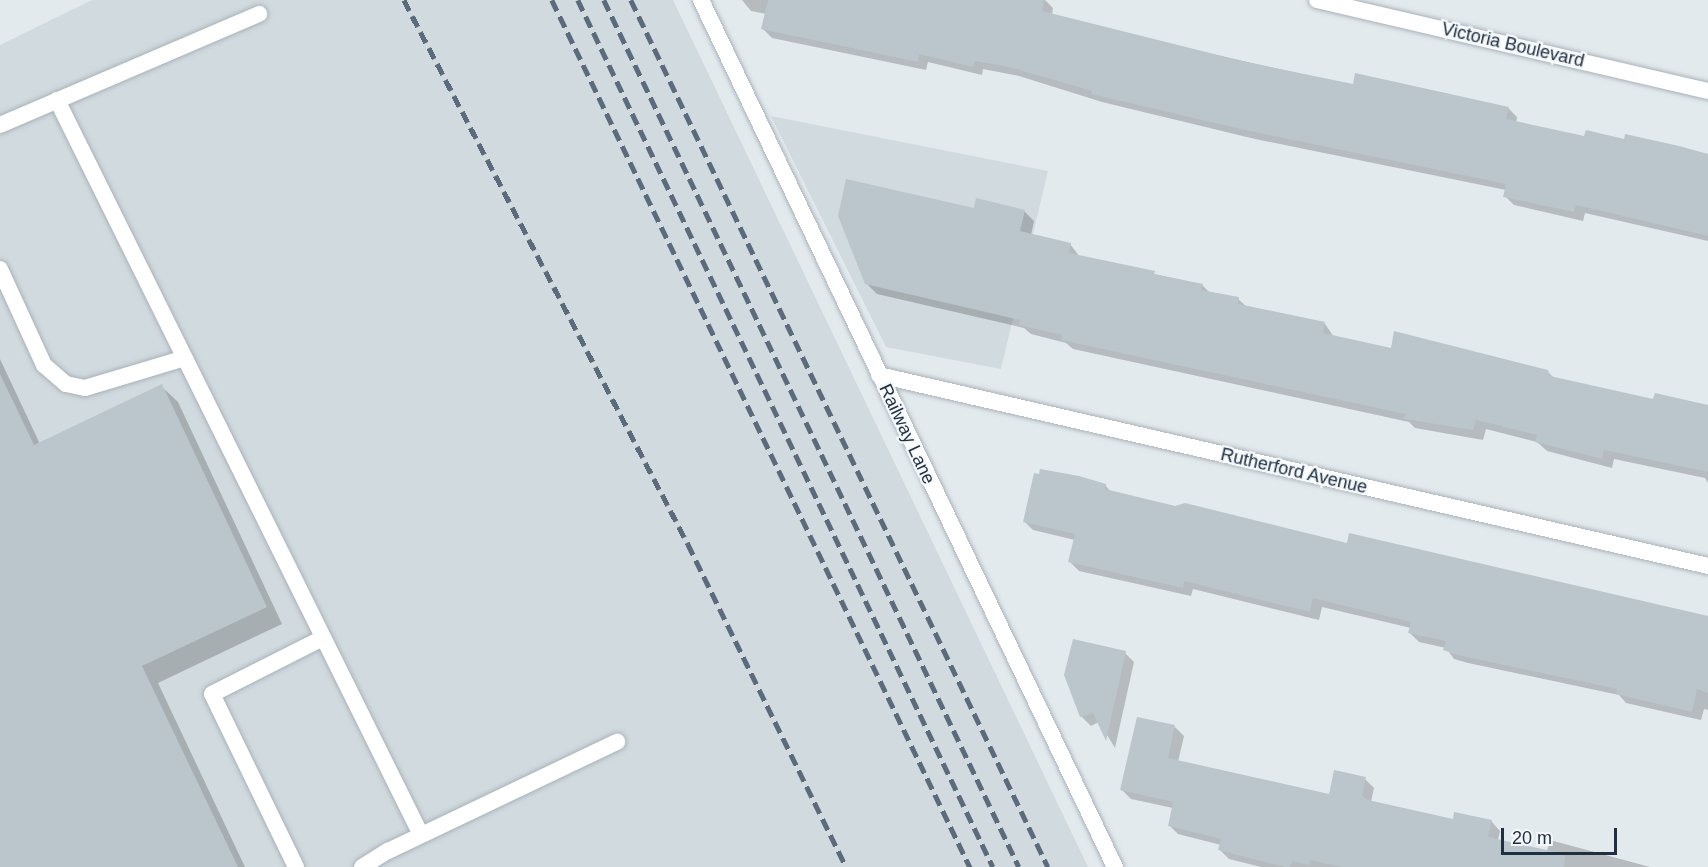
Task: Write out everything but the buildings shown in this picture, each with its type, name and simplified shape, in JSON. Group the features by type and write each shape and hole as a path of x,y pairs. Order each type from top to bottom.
{"street":[{"name":"Railway Lane","path":"701,0 1115,867"},
{"name":"Victoria Boulevard","path":"1317,0 1708,91"},
{"path":"0,125 259,14"},
{"path":"57,100 421,835"},
{"path":"0,269 44,365 66,384 85,388 185,358"},
{"name":"Rutherford Avenue","path":"879,375 1708,566"},
{"path":"296,867 212,694 323,638"},
{"path":"362,867 421,835 618,742"}],"shaded area":[{"path":"92,0 673,0 1088,867 0,867 0,45"},
{"path":"771,116 1048,171 1001,369 886,347"}],"railway":[{"path":"404,0 688,544 846,867"},
{"path":"552,0 970,867"},
{"path":"578,0 993,867"},
{"path":"604,0 1019,867"},
{"path":"631,0 1048,867"}]}
